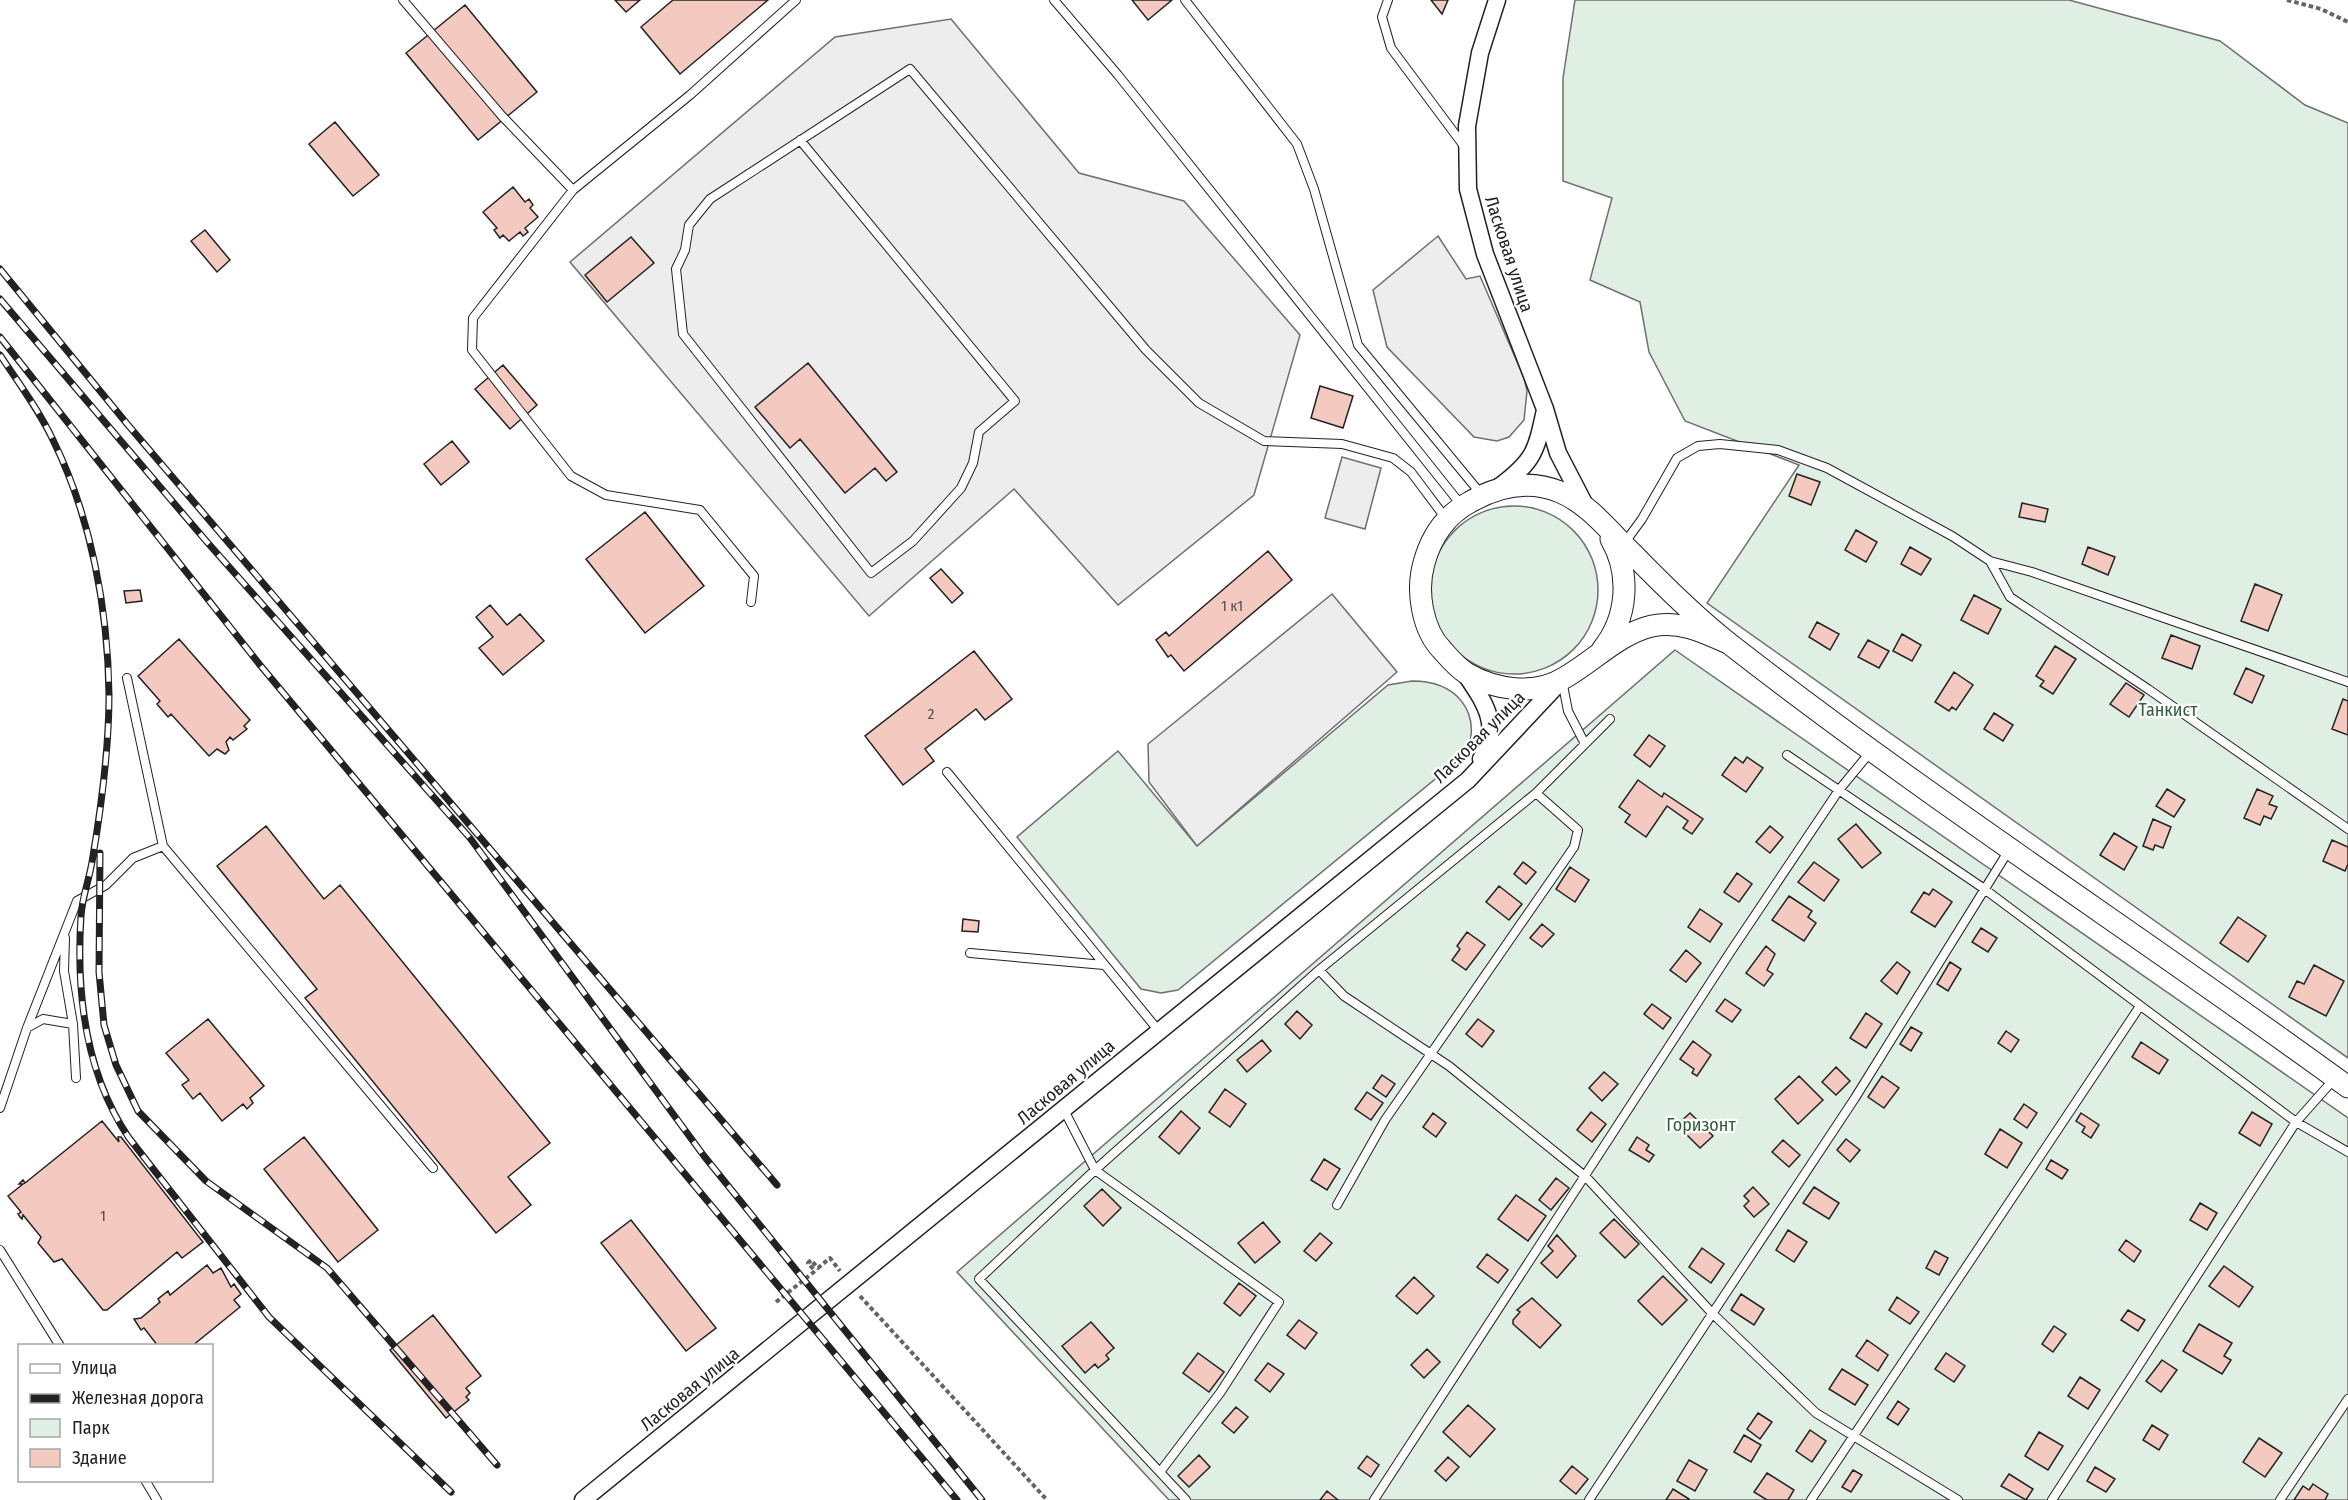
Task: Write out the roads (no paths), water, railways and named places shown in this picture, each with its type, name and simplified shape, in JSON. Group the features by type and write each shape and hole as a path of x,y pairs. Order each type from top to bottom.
{"street":[{"name":"Ласковая улица","path":"1497,0 1480,53 1467,126 1468,189 1485,254 1545,409 1558,453 1587,508"},
{"path":"1468,780 1488,749 1491,729 1486,704 1464,672 1438,646 1423,614 1420,577 1430,542 1454,513 1524,469 1537,447 1545,409"},
{"path":"1490,491 1530,485 1560,492 1587,508 1623,545 1728,643 1873,750 2342,1082"},
{"path":"1598,655 1610,640 1622,612 1625,582 1618,552 1604,525"},
{"path":"1464,672 1500,687 1539,688 1562,680 1619,640 1653,626 1693,627 1728,643"},
{"name":"Ласковая улица","path":"583,1500 1468,780 1562,680"}],"lane":[{"path":"403,0 502,116 573,190"},
{"path":"751,602 754,576 700,510 606,495 571,476 472,350 473,318 573,190 690,95 796,0"},
{"path":"1054,0 1118,75 1454,513"},
{"path":"1185,0 1298,144 1314,189 1358,345 1490,491"},
{"path":"1388,0 1382,17 1391,48 1468,150"},
{"path":"800,140 1015,401 979,432 973,463 961,488 913,541 871,573 683,334 676,269 685,250 689,225 710,199 800,140 910,69 1146,350 1199,403 1264,441 1342,444 1393,458 1454,513"},
{"path":"1623,545 1642,519 1677,458 1698,446 1720,444 1778,450 1827,468 1952,536 1990,561 2032,572 2348,682"},
{"path":"1990,561 2010,597 2148,688 2348,829"},
{"path":"127,678 163,846 433,1168"},
{"path":"1562,680 1568,711 1585,744"},
{"path":"1186,1500 979,1279 1095,1170 1320,970 1536,793 1610,719"},
{"path":"1374,1500 1839,790 1873,750"},
{"path":"1787,755 1983,888 2296,1122 2348,1152"},
{"path":"947,772 1158,1030"},
{"path":"1337,1205 1385,1120 1574,847 1578,830 1536,793"},
{"path":"0,1108 27,1028 77,901 106,885 133,858 163,846"},
{"path":"1589,1500 1855,1098 1983,888 2011,848"},
{"path":"66,929 64,971 73,1024 76,1077"},
{"path":"970,953 1104,965"},
{"path":"1320,970 1344,996 1449,1066 1586,1177 1712,1314 1816,1413 1958,1500"},
{"path":"1811,1500 1852,1435 2140,1006"},
{"path":"27,1028 43,1018 73,1024"},
{"path":"2052,1500 2296,1122 2342,1082"},
{"path":"1064,1110 1095,1170 1280,1302 1220,1393 1160,1472"},
{"path":"0,1251 59,1344"},
{"path":"2280,1500 2348,1399"},
{"path":"146,1482 157,1500"}],"railway":[{"path":"0,269 128,425 777,1185"},
{"path":"0,299 207,542 470,838 704,1156 982,1500"},
{"path":"0,337 260,665 957,1500"},
{"path":"0,355 41,418 66,470 87,532 101,597 108,663 108,737 92,862 82,909 80,974 87,1032 102,1087 129,1138 269,1317 451,1492"},
{"path":"100,853 99,972 104,1025 116,1065 138,1111 206,1181 327,1268 497,1465"}],"park label":[{"name":"Танкист","path":"2168,710"},
{"name":"Горизонт","path":"1701,1125"}]}
